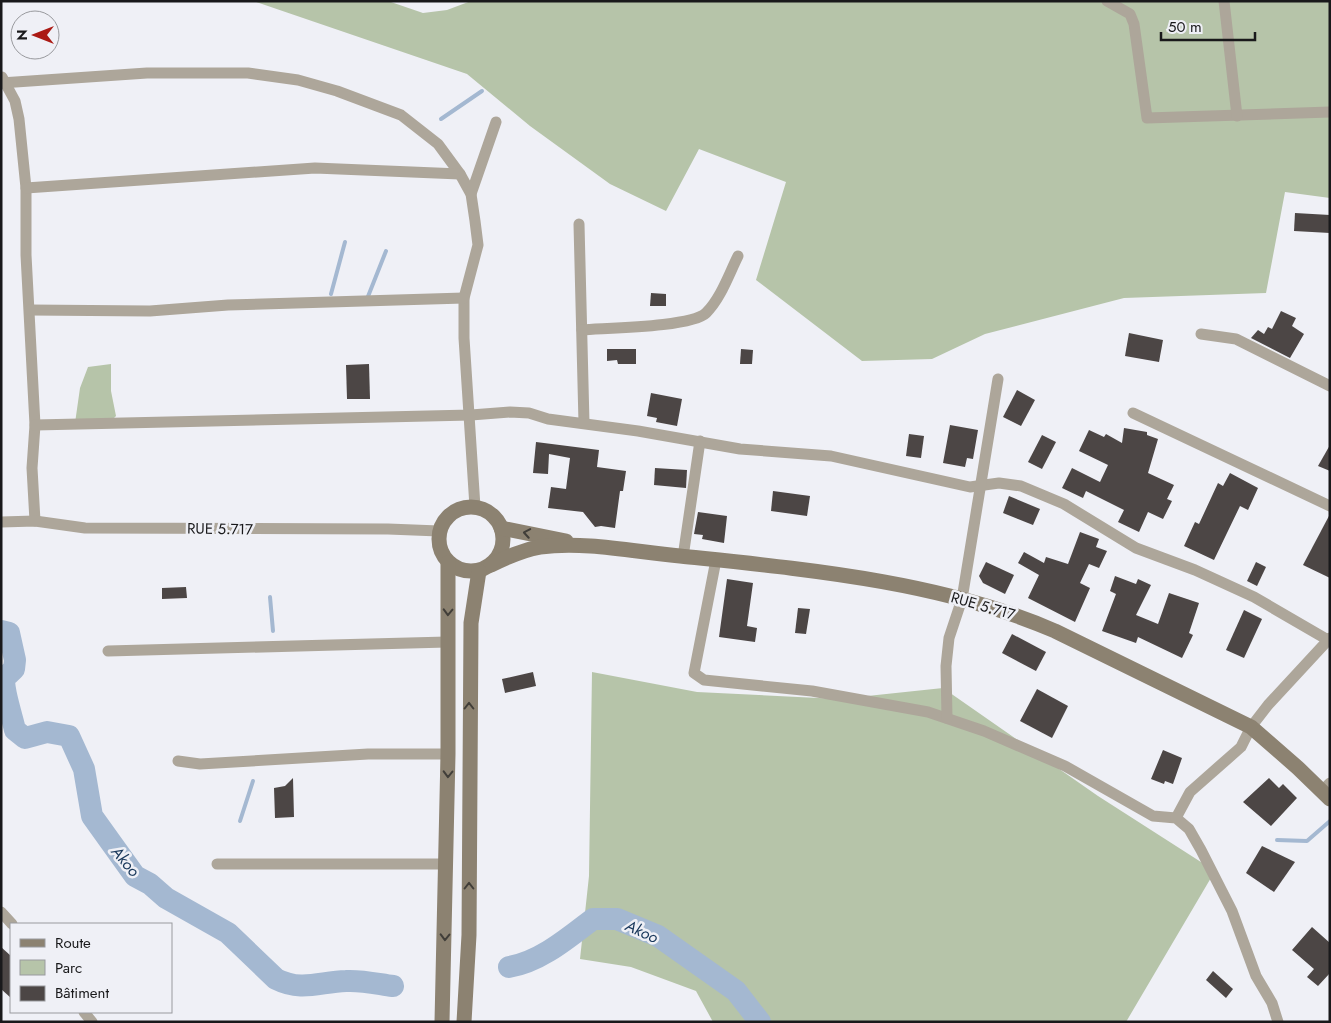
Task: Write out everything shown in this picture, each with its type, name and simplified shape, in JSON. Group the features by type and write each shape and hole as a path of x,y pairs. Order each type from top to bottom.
{"street":[{"path":"1107,1 1130,14 1134,24 1147,118 1330,112"},
{"path":"1224,1 1237,116"},
{"path":"2,81 138,74 248,72 298,80 338,90 401,115 438,144 460,174 470,194 478,246 464,298 464,338 471,415 475,507"},
{"path":"2,81 15,101 19,119 26,188 26,255 35,425 32,468 35,521"},
{"path":"470,194 496,122"},
{"path":"26,188 315,168 460,174"},
{"path":"579,224 584,423"},
{"path":"582,330 688,322 705,314 717,297 738,256"},
{"path":"30,310 150,311 237,304 464,298"},
{"path":"1201,334 1236,339 1330,386"},
{"path":"947,718 946,666 949,638 962,598 998,379"},
{"path":"35,425 529,413 548,419 700,441 740,449 831,456 970,487 999,483 1021,486 1064,504 1136,548 1195,570 1254,598 1329,639 1279,692 1251,727 1241,747 1190,792 1176,818"},
{"path":"1133,413 1330,506"},
{"path":"683,557 700,441"},
{"path":"442,1022 448,754 448,563 440,548 439,531 443,522 457,510 475,507 491,514 501,528 502,548 485,568 470,623 470,935 464,1022"},
{"name":"RUE 5.717","path":"1,522 35,521 85,528 388,529 439,531"},
{"name":"RUE 5.717","path":"501,528 556,538 586,547"},
{"name":"RUE 5.717","path":"485,568 516,553 541,547 586,547 796,567 962,598 1026,618 1055,630 1251,727 1327,791"},
{"path":"716,560 694,673 704,680 812,691 928,712 984,731 1065,766 1153,816 1176,818 1188,829 1202,850 1232,911 1256,976 1272,1003 1278,1022"},
{"path":"448,563 458,569 469,572 485,568"},
{"path":"108,651 447,642"},
{"path":"178,762 200,764 368,754 448,754"},
{"path":"217,864 446,864"},
{"path":"1,912 11,923"}],"green space":[{"path":"253,1 388,1 423,13 447,10 471,1 1330,1 1330,198 1285,192 1266,293 1124,298 985,334 932,359 862,361 756,280 786,182 699,149 666,211 610,184 530,126 467,74"},
{"path":"111,364 111,391 116,416 112,420 75,423 80,388 88,367"},
{"path":"592,672 697,692 839,699 943,688 1098,796 1215,871 1126,1022 713,1022 696,991 631,967 580,959 589,876"}],"building":[{"path":"1295,213 1330,215 1330,233 1294,231"},
{"path":"651,293 666,294 666,306 650,306"},
{"path":"1281,311 1296,318 1292,326 1304,334 1290,358 1251,338 1258,330 1264,334 1268,327 1272,329"},
{"path":"1129,333 1163,340 1159,362 1125,356"},
{"path":"607,349 636,349 636,364 618,364 617,360 607,361"},
{"path":"741,349 753,350 752,364 740,364"},
{"path":"369,364 370,399 347,399 346,365"},
{"path":"1017,390 1035,400 1021,426 1003,417"},
{"path":"651,393 682,399 677,426 656,422 657,418 647,416"},
{"path":"950,425 978,430 973,459 967,458 965,467 943,463"},
{"path":"1124,428 1147,432 1147,435 1158,439 1148,473 1174,485 1167,499 1172,501 1163,519 1148,512 1139,532 1118,522 1124,510 1086,491 1083,498 1062,488 1072,468 1100,482 1108,465 1079,451 1089,430 1104,437 1106,434 1122,443"},
{"path":"909,434 924,436 921,458 906,456"},
{"path":"1042,435 1056,442 1042,469 1028,462"},
{"path":"536,442 599,450 597,467 626,471 623,491 620,491 615,528 595,527 583,512 548,508 551,487 566,489 570,458 549,454 548,474 533,473"},
{"path":"1330,445 1330,471 1318,466"},
{"path":"655,468 687,470 686,488 654,485"},
{"path":"1230,473 1258,488 1248,510 1240,506 1214,560 1184,546 1195,522 1199,524 1218,483 1223,486"},
{"path":"773,491 810,496 807,516 771,511"},
{"path":"1009,496 1040,509 1033,525 1003,513"},
{"path":"698,512 727,516 724,543 702,539 703,535 694,534"},
{"path":"1330,514 1330,578 1303,565"},
{"path":"1080,532 1099,539 1096,547 1107,551 1099,568 1089,564 1080,583 1090,588 1075,622 1028,598 1039,575 1018,563 1024,552 1044,563 1046,557 1068,564"},
{"path":"986,562 1014,575 1005,594 983,583 979,576"},
{"path":"1256,562 1266,567 1257,586 1247,581"},
{"path":"1115,576 1136,584 1138,579 1151,585 1136,615 1158,624 1169,593 1199,603 1189,633 1193,635 1182,658 1138,637 1136,643 1102,631 1116,594 1110,591"},
{"path":"727,579 753,583 747,626 757,628 755,642 719,637"},
{"path":"186,587 187,598 162,599 162,588"},
{"path":"798,608 810,609 806,634 795,633"},
{"path":"1244,610 1262,619 1244,658 1226,650"},
{"path":"1012,634 1046,652 1036,671 1002,653"},
{"path":"533,672 536,686 505,693 502,679"},
{"path":"1037,689 1068,706 1052,738 1020,721"},
{"path":"1163,750 1182,758 1173,784 1165,781 1164,784 1151,779"},
{"path":"293,778 294,817 275,818 274,788 285,786"},
{"path":"1269,778 1279,788 1283,784 1297,798 1271,826 1243,802"},
{"path":"1262,846 1295,862 1274,892 1246,873"},
{"path":"1312,927 1330,943 1330,973 1318,986 1307,977 1314,969 1292,950"},
{"path":"1,947 10,955 10,997 1,989"},
{"path":"1213,971 1233,989 1226,998 1206,980"}],"waterway":[{"path":"441,119 482,91"},
{"path":"331,294 345,242"},
{"path":"367,299 386,251"},
{"path":"270,597 273,631"},
{"name":"Akoo","path":"1,631 9,633 15,660 14,669 4,681 15,730 25,738 47,732 69,736 84,769 92,816 135,876 150,884 166,898 228,933 276,979 285,983 302,986 352,981 393,986"},
{"path":"240,821 253,781"},
{"path":"1277,840 1307,841 1330,821"},
{"name":"Akoo","path":"509,967 543,955 593,919 617,919 658,936 736,991 760,1022"}]}
